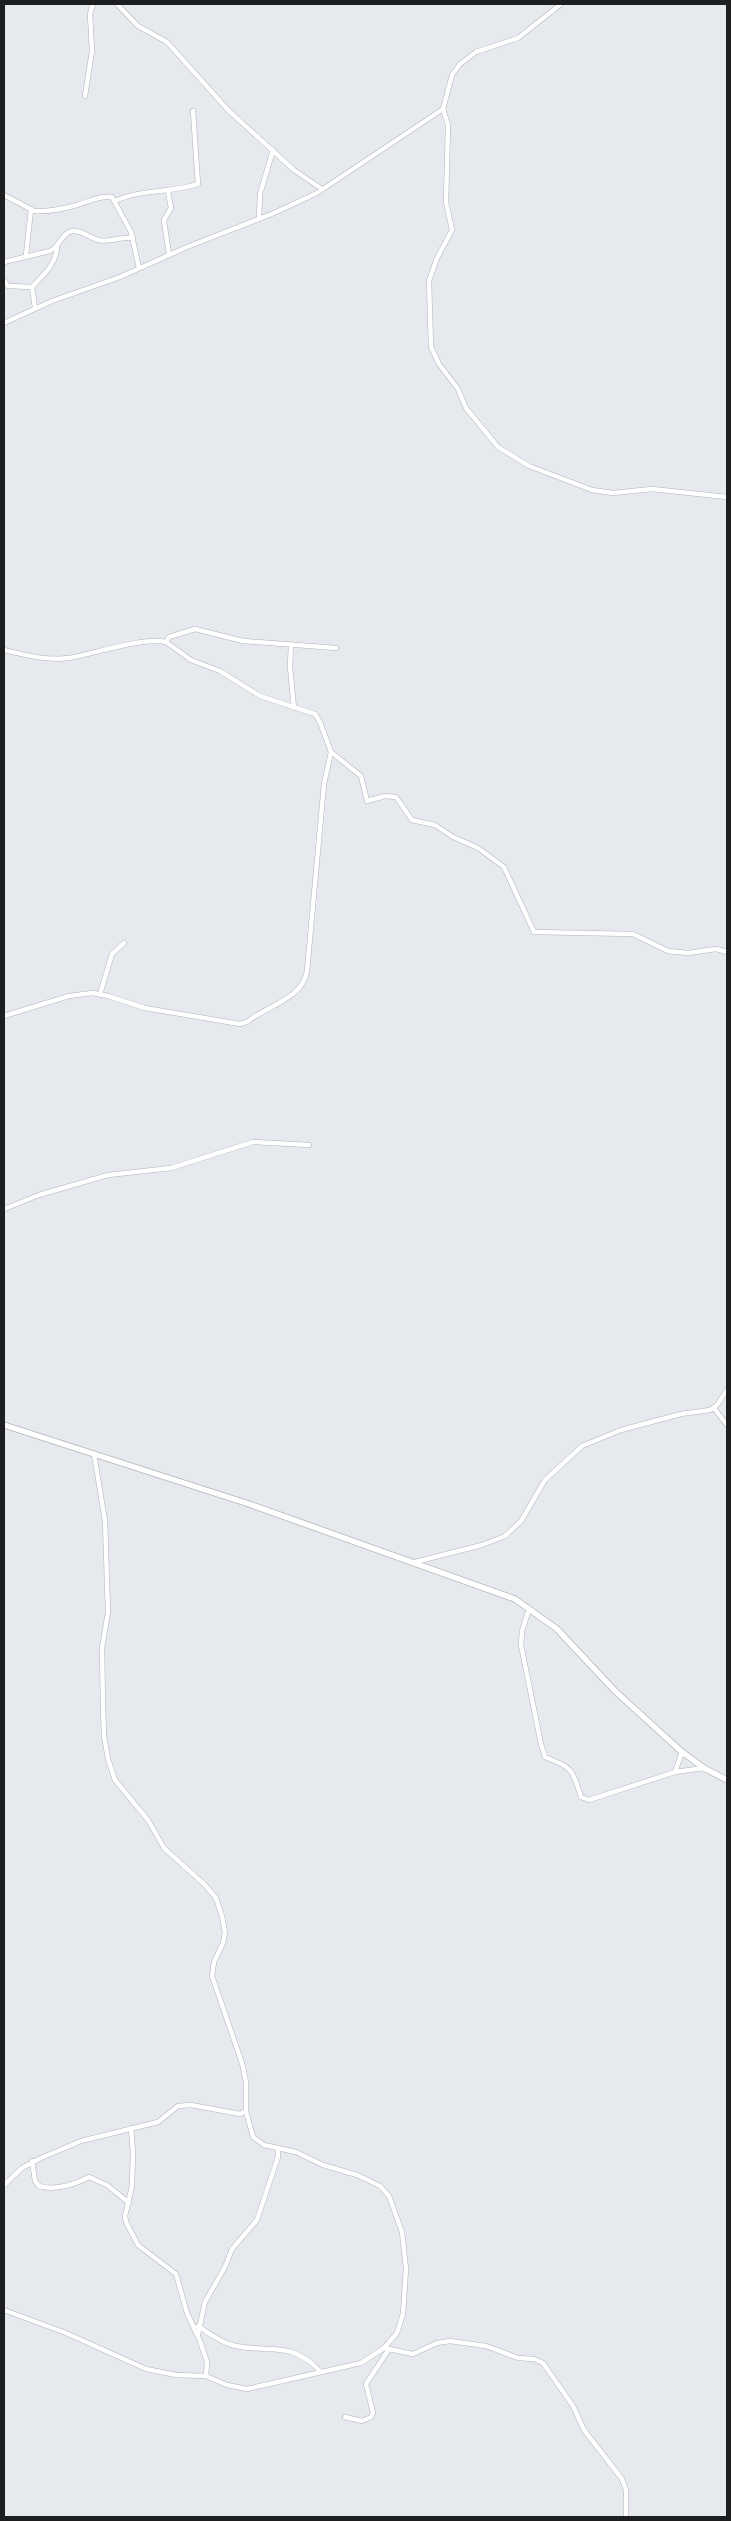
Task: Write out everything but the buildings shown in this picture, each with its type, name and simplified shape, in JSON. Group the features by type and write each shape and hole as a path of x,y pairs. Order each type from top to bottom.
{"street":[{"path":"85,96 92,51 90,14 93,4"},
{"path":"117,4 138,26 167,42 228,110 294,170 322,189"},
{"path":"561,4 518,38 476,52 460,64 452,75 443,109 448,125 446,202 452,230 431,273 428,294 429,339 436,358 458,389 466,408 498,447 509,455 573,484 607,492 645,489 727,496"},
{"path":"4,323 36,308 259,219 322,189 443,109"},
{"path":"115,201 142,193 168,191 198,183 193,110"},
{"path":"259,219 260,194 273,150"},
{"path":"168,191 171,208 164,220 169,255"},
{"path":"4,194 31,209 55,211 107,196 115,201 133,238 139,268"},
{"path":"26,255 31,209"},
{"path":"4,262 26,255 47,252 57,247 67,234 75,231 100,241 123,237 133,238"},
{"path":"32,287 53,263 57,247"},
{"path":"4,280 8,286 32,287"},
{"path":"32,287 36,308"},
{"path":"166,642 169,637 195,629 232,639 336,648"},
{"path":"4,650 44,659 62,659 116,648 166,642 191,660 220,671 256,695 311,712 318,717 331,752 339,760 358,772 363,780 367,801 390,796 396,797 412,820 435,825 452,838 478,848 504,866 534,932 634,934 668,951 688,953 716,949 727,952"},
{"path":"291,645 290,667 294,708"},
{"path":"4,1016 69,996 100,994 145,1008 209,1017 240,1024 247,1022 302,988 307,971 324,784 331,752"},
{"path":"100,994 112,954 124,943"},
{"path":"4,1209 39,1195 108,1175 171,1168 253,1142 309,1145"},
{"path":"415,1562 472,1548 506,1536 521,1521 545,1480 582,1446 621,1430 714,1408 727,1390"},
{"path":"714,1408 727,1425"},
{"path":"4,1425 250,1504 508,1596 557,1629 615,1691 682,1752 704,1768 727,1780"},
{"path":"94,1454 105,1521 108,1612 102,1648 104,1736 108,1759 115,1780 148,1820 164,1848 206,1885 216,1898 225,1934 212,1976 242,2063 246,2082 246,2111 253,2137 259,2143 296,2152 323,2165 356,2175 380,2186 389,2196 402,2232 406,2269 405,2300 401,2325 366,2384 373,2413 371,2417 362,2421 345,2417"},
{"path":"529,1609 522,1631 521,1645 541,1744 545,1756 564,1763 570,1768 581,1797 589,1800 675,1772 704,1768"},
{"path":"675,1772 682,1752"},
{"path":"4,2185 32,2162 75,2143 158,2122 174,2108 185,2104 240,2114 246,2111"},
{"path":"131,2128 133,2152 129,2203 125,2216 126,2222 138,2245 176,2274 187,2313 198,2336 208,2366 206,2376"},
{"path":"198,2336 205,2302 225,2267 232,2249 260,2214 278,2157 278,2149"},
{"path":"32,2162 35,2181 40,2186 57,2187 83,2181 89,2177 107,2185 129,2203"},
{"path":"4,2310 66,2333 146,2369 176,2375 206,2376 223,2383 247,2389 361,2363 387,2349 413,2354 442,2342 450,2341 486,2346 518,2358 534,2359 543,2363 573,2406 584,2430 622,2479 626,2490 626,2517"},
{"path":"192,2322 226,2344 300,2354 321,2372"}]}
